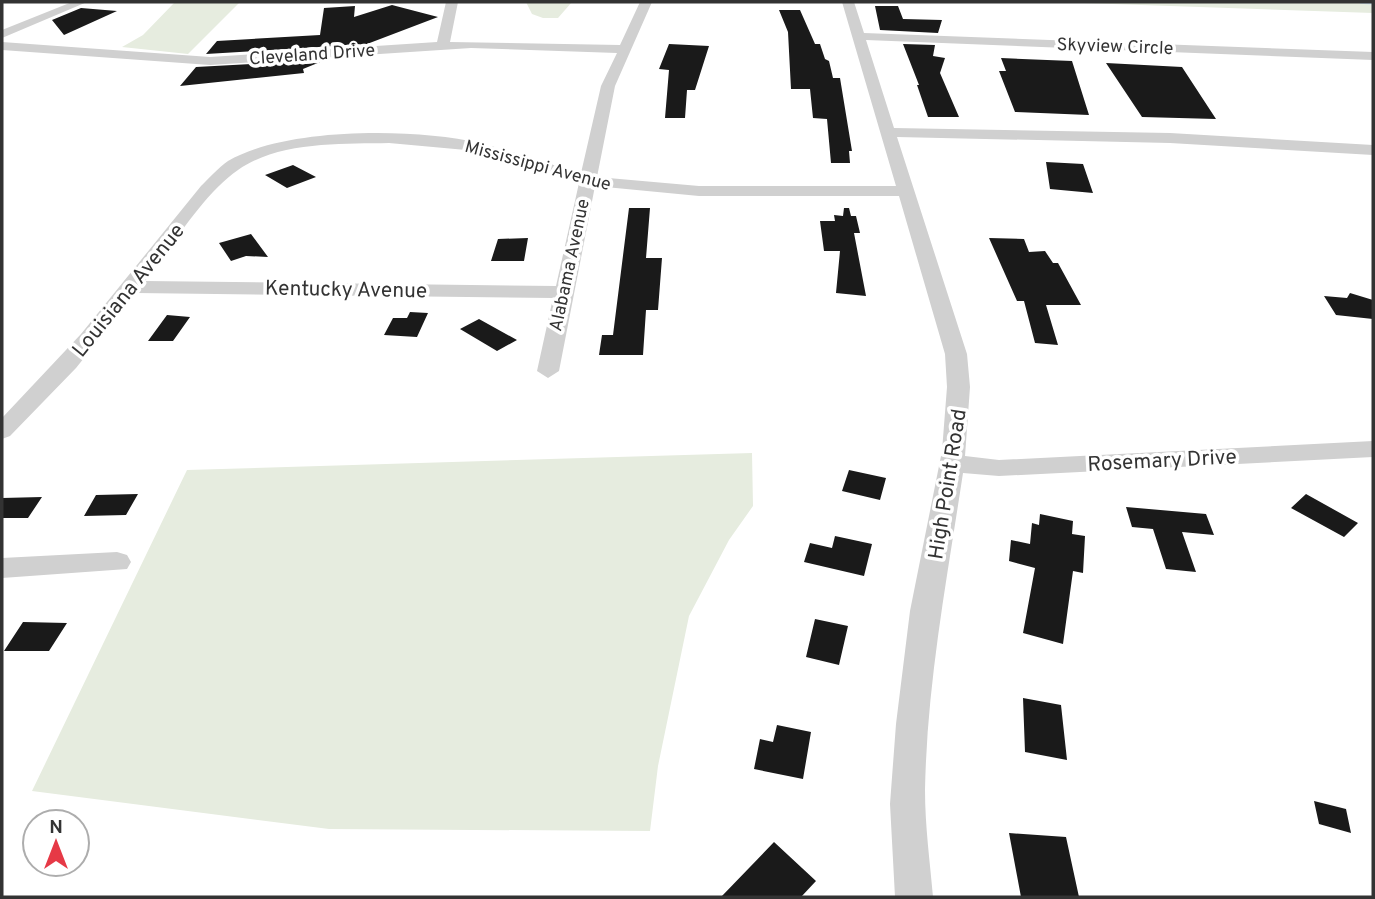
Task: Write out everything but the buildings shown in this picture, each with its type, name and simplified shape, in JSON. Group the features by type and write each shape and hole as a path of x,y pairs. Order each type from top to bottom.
{"street":[{"path":"2,34 81,2"},
{"path":"443,45 452,2"},
{"name":"Alabama Avenue","path":"548,370 562,292 608,86 622,49 641,18 646,2"},
{"name":"High Point Road","path":"848,2 956,354 961,393 958,434 925,611 911,728 908,794 914,897"},
{"name":"Skyview Circle","path":"857,36 1373,56"},
{"name":"Cleveland Drive","path":"2,46 210,61 443,45 622,49"},
{"path":"888,132 1170,138 1373,149"},
{"name":"Mississippi Avenue","path":"256,153 315,143 454,143 476,146 587,180 628,187 905,191"},
{"name":"Louisiana Avenue","path":"2,431 67,367 221,176 256,153"},
{"name":"Kentucky Avenue","path":"131,287 562,292"},
{"name":"Rosemary Drive","path":"951,463 999,468 1373,449"},
{"path":"2,568 117,562"}],"shaded area":[{"path":"175,2 240,2 188,54 122,47 143,35"},
{"path":"526,2 572,2 558,18 543,18 532,14"},
{"path":"1054,2 1373,2 1373,13"},
{"path":"752,453 753,506 729,540 689,616 658,766 650,831 329,829 32,791 187,470"}],"waterway":[{"path":"1361,2 1373,3"}]}
